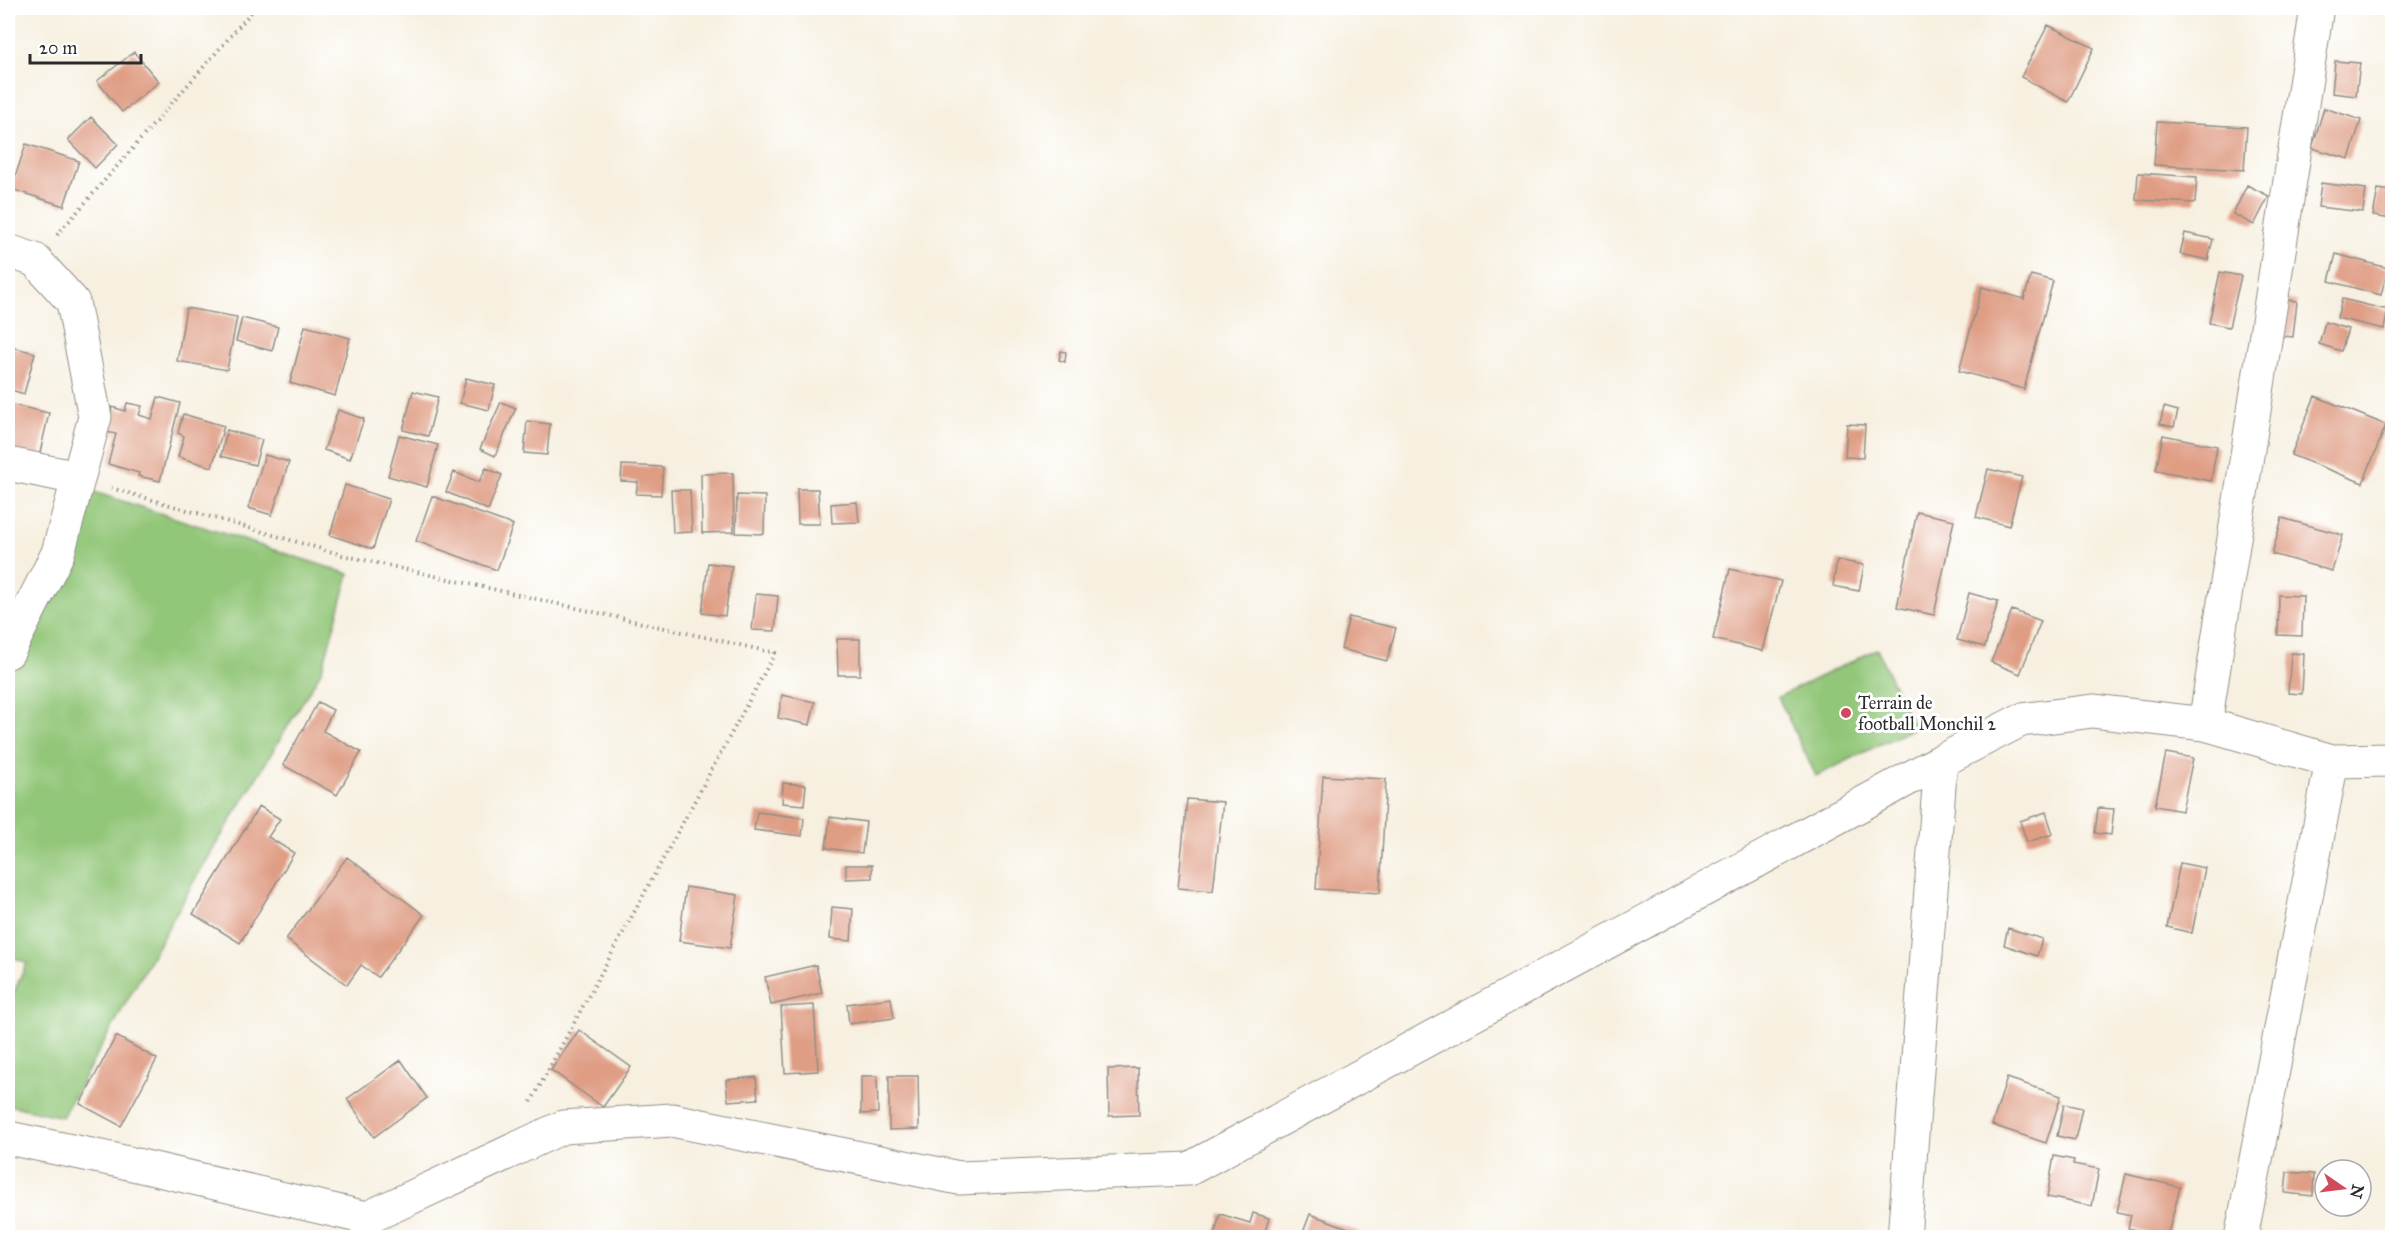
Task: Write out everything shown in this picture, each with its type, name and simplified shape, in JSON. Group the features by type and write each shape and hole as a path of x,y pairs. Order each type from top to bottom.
{"street":[{"path":"2205,724 2317,8"},
{"path":"8,652 58,553 95,417 73,302 21,256"},
{"path":"8,464 78,478"},
{"path":"8,1138 126,1162 374,1228 563,1127 672,1120 959,1178 1189,1169 1941,761 2021,720 2093,711 2205,724 2332,761 2392,760"},
{"path":"1904,1238 1941,761"},
{"path":"2241,1238 2332,761"}],"path":[{"path":"21,256 255,8"},
{"path":"78,478 342,555 775,653 531,1103"}],"green space":[{"path":"91,491 349,574 322,670 197,876 62,1117 8,1105 8,1005 27,963 8,955 8,674 29,642"},
{"name":"Terrain de football Monchil 2","path":"1877,649 1914,728 1816,776 1778,697"}],"building":[{"path":"2048,25 2094,48 2068,102 2021,77"},
{"path":"134,52 159,82 122,112 97,81"},
{"path":"2335,61 2360,63 2356,96 2332,93"},
{"path":"2324,108 2361,120 2349,159 2312,148"},
{"path":"91,117 118,144 95,168 68,140"},
{"path":"2157,122 2247,127 2244,170 2154,165"},
{"path":"26,144 79,161 64,206 11,189"},
{"path":"2138,173 2197,177 2195,203 2136,200"},
{"path":"2321,183 2366,189 2363,212 2318,207"},
{"path":"2247,185 2269,196 2254,225 2233,214"},
{"path":"2378,189 2392,191 2392,219 2373,216"},
{"path":"2185,233 2213,239 2208,260 2180,254"},
{"path":"2336,254 2388,268 2381,295 2329,281"},
{"path":"2220,272 2241,276 2229,327 2209,323"},
{"path":"2031,275 2053,281 2024,389 1959,371 1982,287 2024,299"},
{"path":"2274,299 2297,301 2293,337 2270,335"},
{"path":"2342,299 2388,310 2384,329 2337,318"},
{"path":"186,308 237,317 227,370 177,361"},
{"path":"242,318 278,327 272,351 236,341"},
{"path":"2325,322 2348,329 2341,351 2319,344"},
{"path":"305,326 350,338 335,396 290,383"},
{"path":"8,346 35,353 24,394 8,389"},
{"path":"1061,351 1066,352 1065,362 1059,360"},
{"path":"466,378 495,385 489,410 460,403"},
{"path":"413,391 438,397 428,436 403,430"},
{"path":"2315,396 2386,425 2363,483 2291,455"},
{"path":"158,397 180,403 160,481 138,476 139,473 108,464 116,434 106,432 112,407 125,411 127,403 142,406 139,415 152,419"},
{"path":"501,402 516,408 495,456 480,449"},
{"path":"8,404 49,413 39,457 8,450"},
{"path":"2164,407 2178,411 2174,427 2160,424"},
{"path":"338,410 364,419 350,459 324,450"},
{"path":"183,414 224,426 212,467 178,457 184,436 178,433"},
{"path":"527,421 550,424 547,455 524,453"},
{"path":"1847,424 1865,425 1863,458 1845,457"},
{"path":"227,430 262,440 255,465 221,456"},
{"path":"399,435 438,445 427,487 388,476"},
{"path":"2163,435 2217,446 2211,481 2156,470"},
{"path":"265,455 289,462 272,515 248,508"},
{"path":"622,465 663,467 661,495 636,494 638,482 621,481"},
{"path":"486,468 502,475 488,510 446,492 454,472 479,482"},
{"path":"1988,469 2022,477 2009,526 1976,517"},
{"path":"733,473 734,532 702,533 701,474"},
{"path":"345,485 389,499 373,549 330,535"},
{"path":"797,489 818,489 820,524 798,524"},
{"path":"671,490 690,490 692,532 673,533"},
{"path":"737,495 765,496 764,534 736,533"},
{"path":"432,496 513,525 497,570 416,541"},
{"path":"857,502 859,522 832,523 831,504"},
{"path":"1917,512 1954,520 1934,615 1897,607"},
{"path":"2282,518 2343,535 2332,571 2272,554"},
{"path":"1837,560 1864,565 1859,591 1833,586"},
{"path":"708,563 732,566 725,616 702,613"},
{"path":"1730,569 1781,581 1763,651 1713,639"},
{"path":"1969,593 1998,601 1985,647 1957,640"},
{"path":"756,594 778,596 775,631 752,630"},
{"path":"2279,595 2303,596 2302,636 2278,635"},
{"path":"2012,610 2041,621 2020,674 1991,662"},
{"path":"1349,617 1396,628 1387,661 1341,649"},
{"path":"837,639 860,639 860,675 838,675"},
{"path":"2291,653 2304,654 2302,694 2288,693"},
{"path":"782,695 815,702 810,725 778,718"},
{"path":"318,702 333,710 323,731 361,752 337,795 283,765"},
{"path":"2166,753 2193,758 2182,811 2155,806"},
{"path":"1323,776 1386,779 1380,893 1316,889"},
{"path":"783,783 806,785 804,805 782,803"},
{"path":"1187,799 1223,802 1213,891 1178,888"},
{"path":"259,806 280,819 268,837 294,853 240,943 193,914"},
{"path":"2098,808 2114,809 2111,835 2095,833"},
{"path":"757,812 804,818 802,836 754,830"},
{"path":"2046,812 2053,834 2027,842 2020,821"},
{"path":"830,817 866,822 862,853 826,848"},
{"path":"347,857 424,915 378,977 361,965 347,985 286,939"},
{"path":"2180,863 2205,868 2192,933 2167,927"},
{"path":"846,865 872,865 872,878 846,879"},
{"path":"686,887 738,895 730,948 679,941"},
{"path":"832,907 853,909 851,941 830,939"},
{"path":"2008,928 2042,939 2037,956 2004,945"},
{"path":"816,965 822,993 771,1005 765,977"},
{"path":"891,998 894,1018 849,1024 847,1004"},
{"path":"814,1005 818,1071 785,1073 781,1007"},
{"path":"579,1030 631,1067 603,1107 551,1070"},
{"path":"116,1036 157,1059 121,1126 80,1104"},
{"path":"401,1060 427,1098 374,1137 347,1099"},
{"path":"1138,1068 1139,1115 1109,1116 1108,1069"},
{"path":"861,1076 877,1076 878,1113 861,1114"},
{"path":"889,1076 918,1076 919,1129 889,1130"},
{"path":"756,1077 758,1099 728,1101 726,1080"},
{"path":"2007,1078 2061,1096 2046,1143 1992,1125"},
{"path":"2064,1104 2082,1108 2075,1140 2057,1136"},
{"path":"2054,1156 2074,1160 2073,1164 2099,1169 2092,1206 2047,1197"},
{"path":"2287,1172 2313,1174 2313,1196 2285,1193"},
{"path":"2126,1174 2180,1187 2167,1238 2128,1228 2131,1215 2117,1212"},
{"path":"1253,1213 1269,1218 1263,1238 1214,1238 1220,1214 1250,1223"},
{"path":"1310,1214 1367,1235 1366,1238 1301,1238"}],"place":[{"name":"Terrain de football Monchil 2","path":"1846,713"}]}
